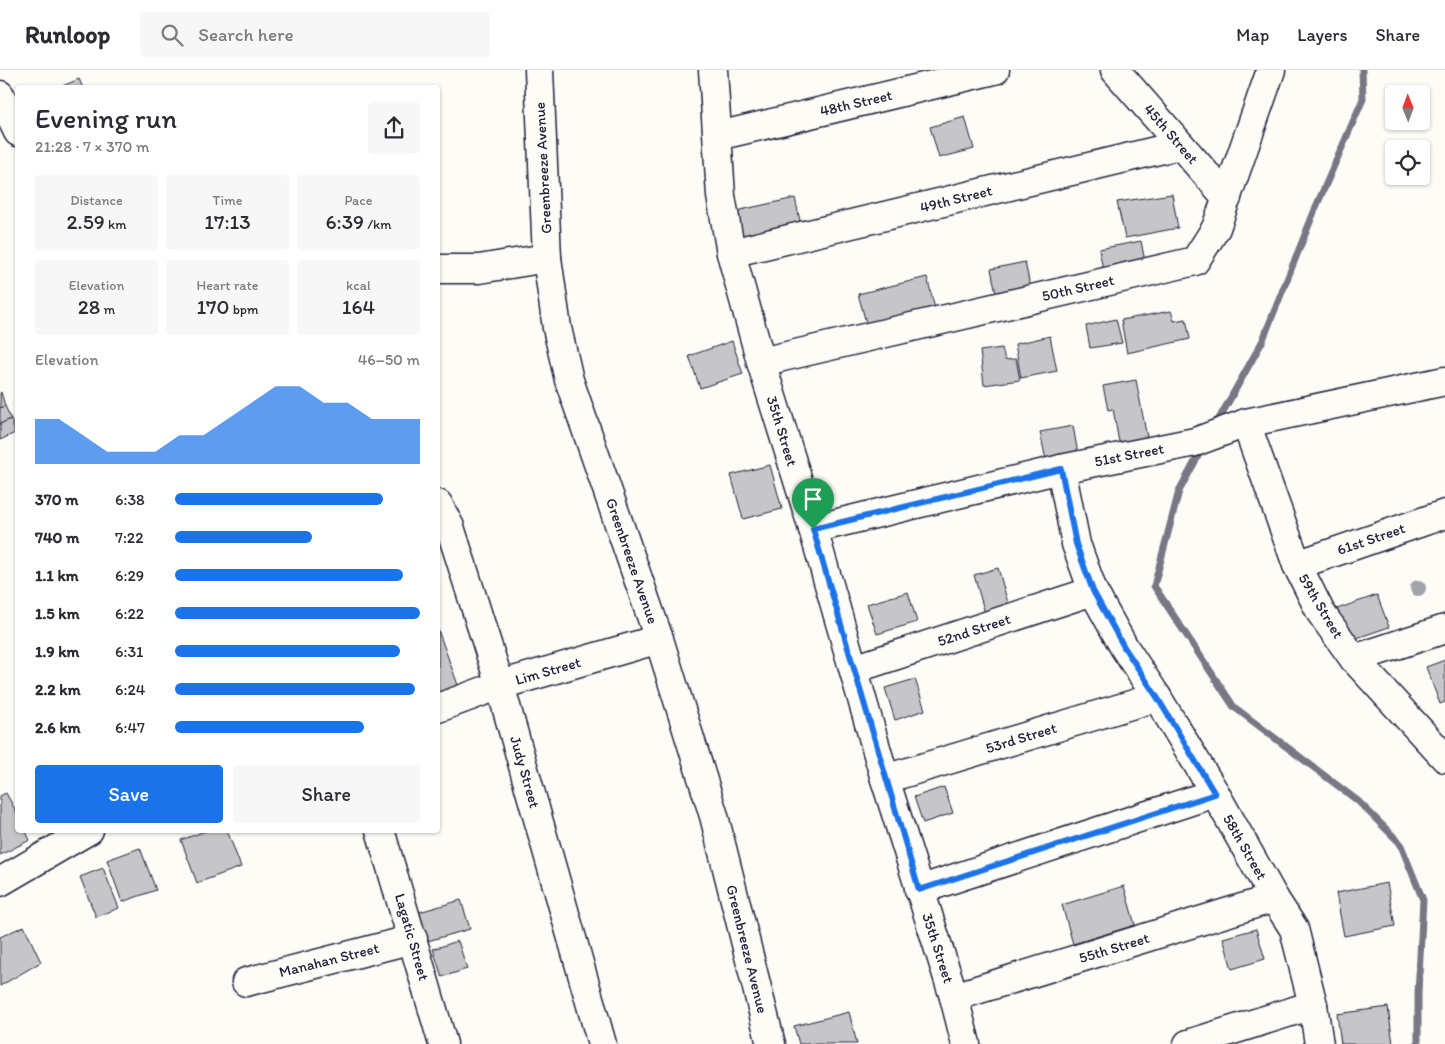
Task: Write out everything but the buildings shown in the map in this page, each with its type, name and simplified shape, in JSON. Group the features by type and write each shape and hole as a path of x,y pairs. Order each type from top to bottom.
{"street":[{"name":"Greenbreeze Avenue","path":"539,70 547,258 557,328 569,380 659,639 714,816 771,1044"},
{"name":"35th Street","path":"713,70 721,196 731,253 761,362 813,529 885,779 954,997 966,1044"},
{"name":"48th Street","path":"718,136 995,70"},
{"name":"45th Street","path":"1115,70 1228,198"},
{"name":"50th Street","path":"761,362 1195,261 1216,228 1228,198 1271,70"},
{"path":"0,95 15,126"},
{"name":"49th Street","path":"731,253 1180,145"},
{"path":"440,270 479,269 547,258"},
{"name":"51st Street","path":"813,529 1061,469 1195,442 1235,428 1445,380"},
{"name":"59th Street","path":"1235,428 1321,612 1354,659 1444,756"},
{"name":"58th Street","path":"1061,469 1076,544 1093,591 1124,647 1157,697 1294,929 1313,1005 1320,1044"},
{"name":"Judy Street","path":"440,508 450,527 500,685 602,1044"},
{"name":"61st Street","path":"1297,564 1445,514"},
{"name":"52nd Street","path":"854,669 1093,591"},
{"path":"1354,659 1445,629"},
{"name":"Lim Street","path":"440,707 500,685 659,639"},
{"name":"53rd Street","path":"885,779 1157,697"},
{"path":"919,890 1215,794"},
{"path":"0,882 84,833"},
{"name":"Lagatic Street","path":"381,833 442,1044"},
{"name":"55th Street","path":"954,997 1274,898"},
{"name":"Manahan Street","path":"246,982 413,939"},
{"path":"1188,1044 1313,1005"}],"waterway":[{"path":"1215,426 1262,342 1316,207 1363,99 1362,70"},
{"path":"1203,447 1179,491 1154,586 1234,707 1358,801 1400,843 1423,900 1418,993 1418,1044"}],"route":[{"path":"1061,469 1076,544 1093,591 1124,647 1157,697 1215,794 919,890 813,529 1061,469"}]}
